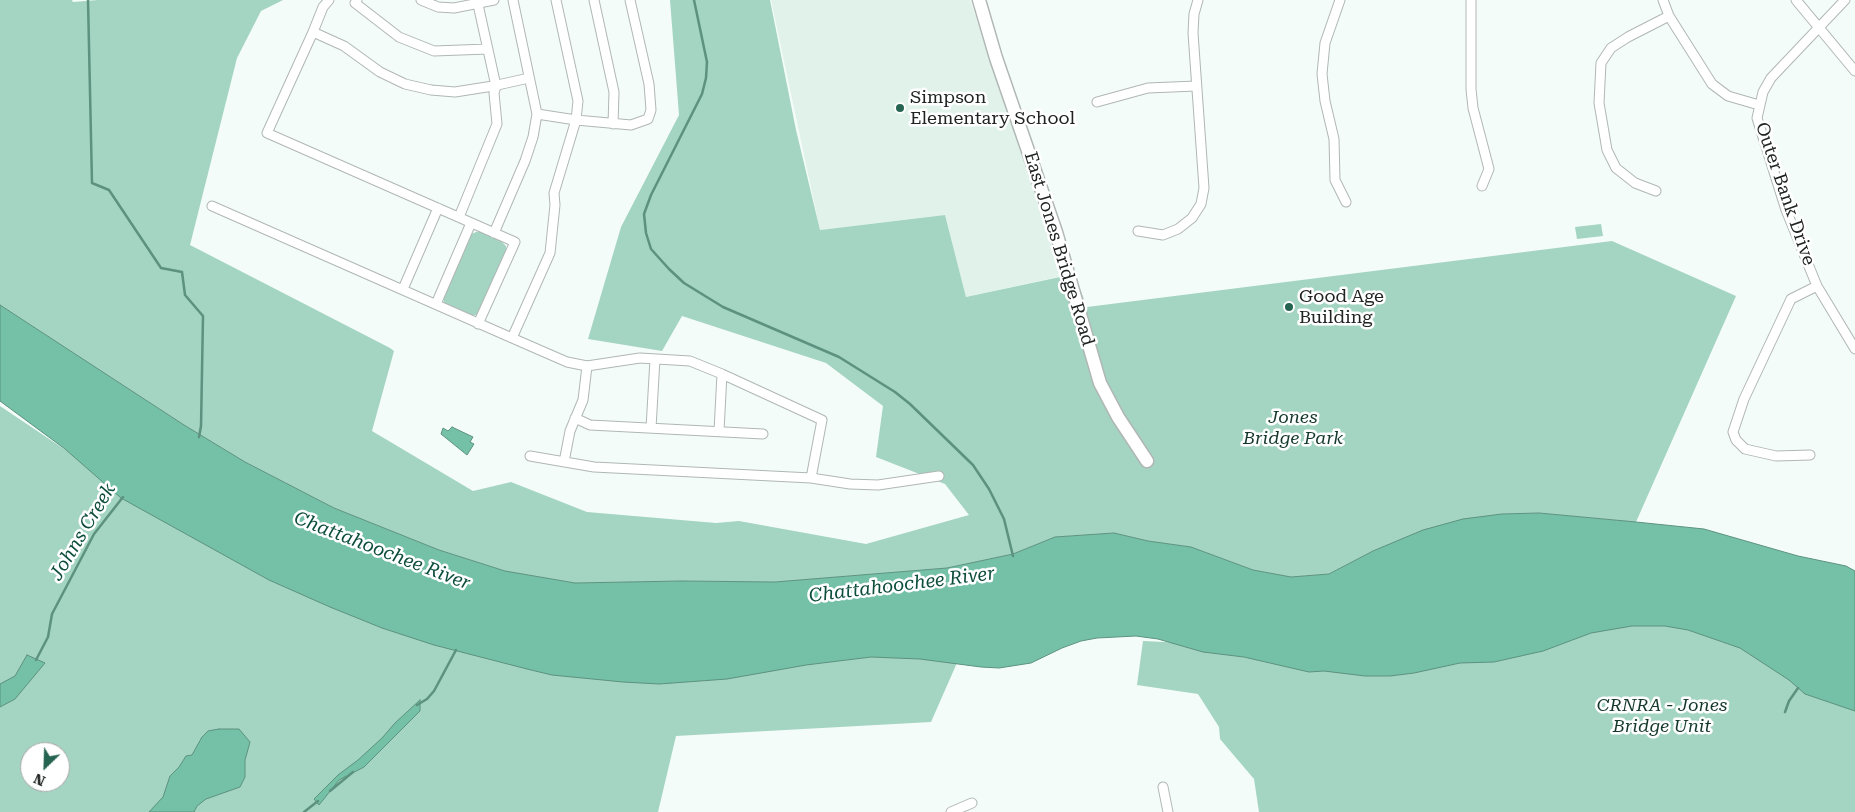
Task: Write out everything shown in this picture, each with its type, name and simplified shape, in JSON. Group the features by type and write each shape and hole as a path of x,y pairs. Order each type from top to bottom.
{"street":[{"path":"329,0 323,7 267,133 515,242 478,324"},
{"path":"357,0 354,3 399,37 434,51 488,49"},
{"path":"421,0 438,7 454,8 494,0"},
{"path":"494,233 525,161 533,136 537,114 513,0"},
{"path":"512,338 550,253 555,205 554,193 562,172 576,120 578,101 556,0"},
{"path":"594,0 614,92 613,124"},
{"path":"537,114 631,125 648,119 651,110 649,84 630,0"},
{"name":"East Jones Bridge Road","path":"979,0 996,58 1056,232 1100,383 1118,418 1147,461"},
{"path":"1138,231 1163,235 1178,230 1192,218 1201,204 1204,188 1193,33 1194,14 1198,0"},
{"path":"1340,0 1324,43 1322,74 1325,101 1334,139 1335,180 1346,202"},
{"path":"1471,0 1471,89 1473,108 1488,169 1482,186"},
{"path":"1663,0 1669,16 1712,84 1728,96 1759,105"},
{"path":"1796,0 1855,71"},
{"name":"Outer Bank Drive","path":"1845,0 1771,78 1763,92 1757,118 1783,201 1817,286 1855,349"},
{"path":"459,217 497,124 494,93 496,86 477,2"},
{"path":"1656,191 1635,183 1616,168 1607,150 1599,103 1601,63 1612,48 1628,37 1669,16"},
{"path":"313,32 344,46 380,72 406,84 430,90 455,92 496,86 529,78"},
{"path":"1098,102 1148,88 1196,86"},
{"path":"212,206 567,362 587,366 640,358 690,361 722,374 822,420 811,478"},
{"path":"403,289 438,208"},
{"path":"436,304 471,222"},
{"path":"1810,455 1776,456 1745,449 1736,440 1733,432 1744,399 1791,299 1817,286"},
{"path":"651,428 655,359"},
{"path":"564,462 570,431 583,400 587,366"},
{"path":"719,432 722,374"},
{"path":"575,418 590,425 763,434"},
{"path":"530,456 594,466 811,478 850,484 878,485 940,476"},
{"path":"1163,787 1168,812"},
{"path":"951,812 972,803"}],"shaded area":[{"name":"Simpson Elementary School","path":"771,0 970,0 1062,276 966,297 945,215 820,230"}],"green space":[{"name":"Jones Bridge Park","path":"0,0 72,0 73,2 98,0 283,0 261,11 237,58 190,245 394,351 372,431 473,491 511,482 587,512 716,523 739,521 866,544 969,515 945,484 876,457 883,406 826,363 682,316 662,351 588,339 621,227 679,115 670,0 770,0 796,130 820,230 945,215 966,297 1074,274 1087,307 1612,241 1736,296 1636,522 1539,513 1502,514 1373,551 1329,574 1291,577 1253,570 1191,547 1148,541 1114,533 1055,537 1013,554 947,568 775,582 575,583 505,571 439,550 334,508 245,462 184,425 0,305"},
{"path":"1601,224 1603,236 1577,239 1575,227"},
{"path":"479,231 501,241 506,246 506,252 480,313 470,316 447,306 443,296 471,234"},
{"path":"0,406 85,463 258,568 971,631 931,722 676,736 658,812 0,812"},
{"name":"CRNRA - Jones Bridge Unit","path":"1693,623 1855,699 1855,812 1259,812 1254,779 1220,739 1219,727 1198,694 1137,685 1143,641 1228,645"}],"water":[{"name":"Chattahoochee River","path":"0,305 184,425 245,462 334,508 439,550 505,571 575,583 775,582 947,568 1013,554 1055,537 1114,533 1148,541 1191,547 1253,570 1291,577 1329,574 1373,551 1423,530 1463,519 1502,514 1539,513 1704,529 1798,556 1846,566 1855,571 1855,711 1805,694 1789,680 1740,648 1688,630 1665,626 1632,626 1591,633 1543,651 1494,662 1460,663 1390,676 1365,676 1324,671 1309,672 1244,657 1203,652 1158,639 1136,636 1097,638 1081,641 1031,663 999,668 920,659 871,657 806,665 727,679 659,684 552,675 434,645 382,628 330,607 269,580 121,498 65,449 0,401"},
{"path":"452,427 473,437 470,442 474,444 467,455 441,434 443,428 448,431"},
{"path":"27,655 45,663 15,699 0,707 0,684 15,676"},
{"path":"420,700 420,711 364,767 339,780 319,805 314,799 338,775 382,738"},
{"path":"239,729 250,742 245,760 245,777 240,787 206,799 197,806 194,812 149,812 163,797 170,776 186,756 192,755 202,737 208,731"}],"waterway":[{"path":"88,0 92,183 109,190 161,268 182,272 185,295 203,316 201,426 199,437"},
{"path":"694,0 707,62 706,78 702,94 651,195 644,214 646,233 651,249 684,283 723,307 839,357 895,392 910,404 973,465 989,489 1004,519 1013,556"},
{"name":"Johns Creek","path":"36,660 48,637 52,614 94,534 123,497"},
{"path":"417,705 427,699 434,691 456,650"},
{"path":"1785,712 1789,701 1798,688"},
{"path":"330,791 353,772"},
{"path":"304,812 318,801"}],"place":[{"name":"Simpson Elementary School","path":"900,108"},
{"name":"Good Age Building","path":"1289,307"}]}
